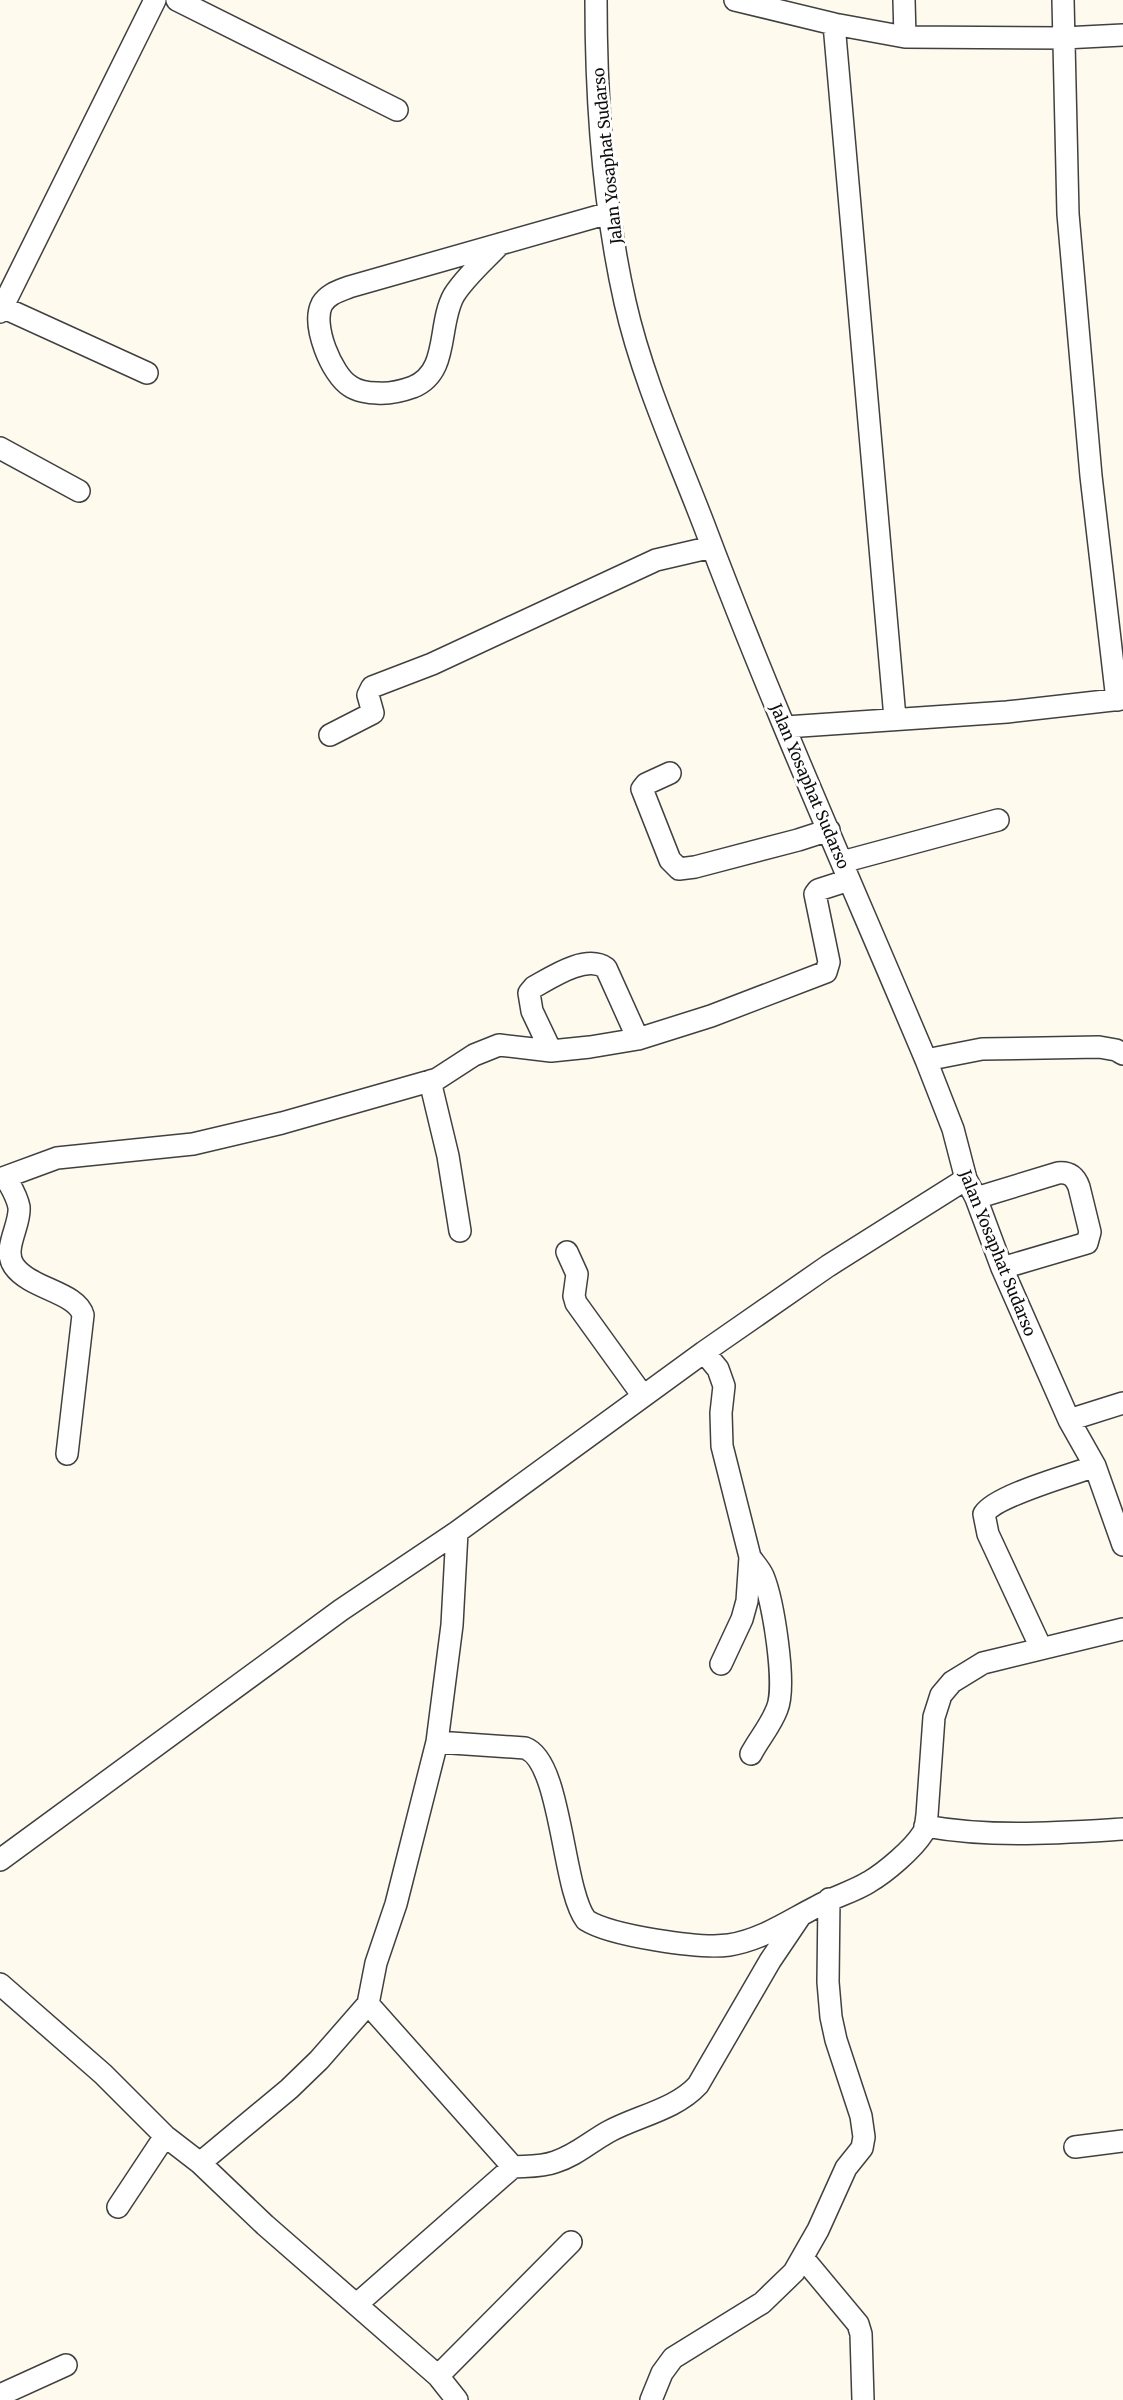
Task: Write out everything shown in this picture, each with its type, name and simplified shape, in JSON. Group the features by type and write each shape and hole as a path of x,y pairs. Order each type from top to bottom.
{"street":[{"path":"147,373 1,308 155,0"},
{"path":"177,0 397,110"},
{"path":"735,0 766,4 834,24 905,37 1064,38 1123,35"},
{"path":"904,0 905,37"},
{"path":"786,727 1007,712 1120,699 1091,476 1068,214 1063,0"},
{"name":"Jalan Yosaphat Sudarso","path":"601,4 599,104 609,213 625,303 697,550 748,641 786,727 814,835 845,871 898,992 953,1129 966,1179 976,1198 1002,1268 1069,1420 1095,1466 1123,1545"},
{"path":"834,24 895,718"},
{"path":"500,244 454,296 443,330 440,357 428,377 407,389 377,393 351,387 342,379 331,363 320,330 321,308 330,295 349,287 500,244 609,213"},
{"path":"0,448 79,490"},
{"path":"330,735 372,713 368,694 372,687 432,664 656,560 697,550"},
{"path":"670,773 646,784 642,789 670,860 679,869 695,867 814,835"},
{"path":"67,1454 83,1315 77,1304 38,1286 24,1276 11,1262 10,1251 19,1208 3,1178 57,1158 193,1144 282,1123 437,1079 474,1055 499,1046 551,1051 590,1047 638,1039 711,1016 826,972 829,962 816,894 845,871 999,820"},
{"path":"551,1051 532,1011 529,993 541,983 586,964 598,964 606,968 638,1039"},
{"path":"926,1060 982,1049 1099,1047 1116,1050 1123,1054"},
{"path":"430,1081 448,1156 460,1231"},
{"path":"976,1198 1058,1173 1074,1177 1079,1186 1090,1233 1087,1243 1002,1268"},
{"path":"0,1860 340,1610 457,1532 704,1352 828,1266 966,1179"},
{"path":"567,1252 577,1274 574,1296 576,1304 644,1396"},
{"path":"704,1352 718,1369 724,1386 721,1413 722,1446 750,1557 747,1601 742,1619 721,1664"},
{"path":"1069,1420 1123,1403"},
{"path":"1041,1648 988,1534 984,1514 987,1509 1002,1500 1095,1466"},
{"path":"200,2163 289,2089 368,2004 376,1963 396,1904 436,1742 452,1624 457,1532"},
{"path":"750,1557 761,1572 766,1587 776,1635 781,1689 777,1709 751,1754"},
{"path":"436,1742 525,1748 536,1755 558,1815 579,1904 583,1916 591,1923 628,1935 702,1945 726,1945 747,1941 777,1929 829,1899 869,1882 910,1848 925,1826 934,1717 944,1691 952,1682 983,1663 1123,1629"},
{"path":"925,1826 972,1834 997,1835 1123,1828"},
{"path":"651,2400 662,2373 673,2358 762,2302 794,2272 818,2230 846,2168 863,2144 861,2115 836,2040 831,2017 828,1982 829,1899"},
{"path":"357,2304 513,2167 551,2164 562,2160 608,2132 649,2115 691,2092 698,2085 770,1961 801,1915"},
{"path":"0,1984 103,2074 165,2136 200,2163 266,2225 438,2376 457,2400"},
{"path":"368,2004 513,2167"},
{"path":"118,2207 165,2136"},
{"path":"1075,2147 1123,2141"},
{"path":"438,2376 571,2242"},
{"path":"803,2258 858,2324 861,2334 863,2400"},
{"path":"0,2396 66,2365"}]}
